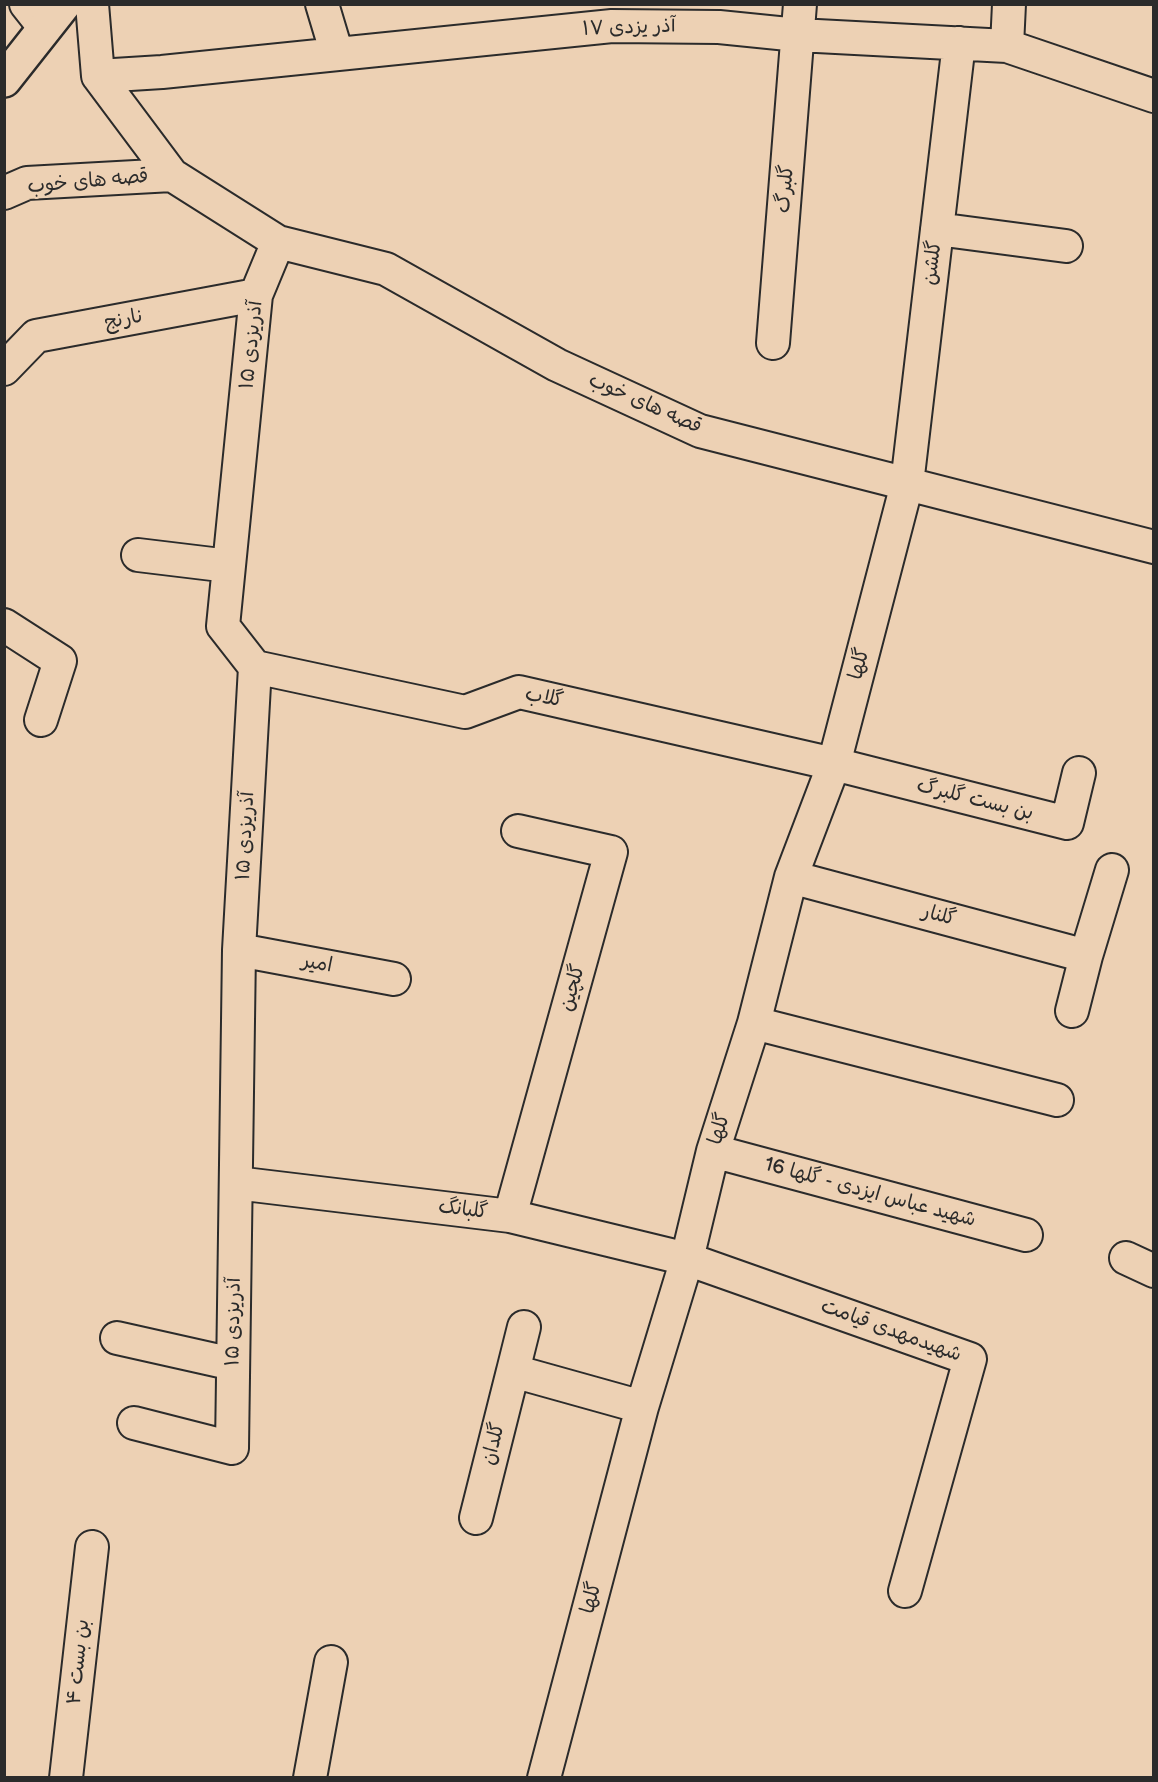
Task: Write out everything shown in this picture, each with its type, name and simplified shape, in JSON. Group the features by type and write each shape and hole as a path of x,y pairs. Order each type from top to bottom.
{"street":[{"path":"92,4 98,76"},
{"path":"322,4 337,54"},
{"path":"1007,46 1009,4"},
{"path":"4,80 45,12"},
{"name":"آذر یزدی ۱۷","path":"98,76 162,72 337,54 612,15 719,27 799,20 959,43 1007,46 1154,96"},
{"name":"گلبرگ","path":"773,343 799,20"},
{"name":"گلشن","path":"907,484 959,43"},
{"name":"قصه های خوب","path":"98,76 172,176 278,242 386,269 557,365 700,431 1154,547"},
{"name":"قصه های خوب","path":"4,194 27,183 172,176"},
{"path":"937,229 1066,246"},
{"name":"۱۵ آذریزدی","path":"134,1423 232,1448 239,950 255,667 223,626 256,294 278,242"},
{"name":"نارنج","path":"4,369 36,336 256,294"},
{"name":"گلها","path":"544,1778 642,1407 687,1259 713,1151 754,1023 791,877 834,764 907,484"},
{"path":"138,555 229,566"},
{"path":"4,625 60,661 41,720"},
{"name":"گلاب","path":"255,667 465,712 519,692 834,764"},
{"name":"بن بست گلبرگ","path":"834,764 1067,823 1079,773"},
{"name":"گلچین","path":"510,1216 611,852 518,831"},
{"path":"1072,1011 1112,870"},
{"name":"گلنار","path":"791,877 1086,956"},
{"name":"امیر","path":"239,950 394,979"},
{"path":"754,1023 1057,1100"},
{"name":"شهید عباس ایزدی - گلها 16","path":"713,1151 1026,1235"},
{"name":"گلبانگ","path":"236,1182 510,1216 687,1259"},
{"path":"1126,1258 1154,1271"},
{"name":"شهیدمهدی قیامت","path":"687,1259 970,1359 905,1591"},
{"name":"گلدان","path":"476,1518 524,1327"},
{"path":"117,1338 233,1364"},
{"path":"513,1371 642,1407"},
{"name":"بن بست ۴","path":"66,1778 92,1547"},
{"path":"310,1778 331,1662"}]}
